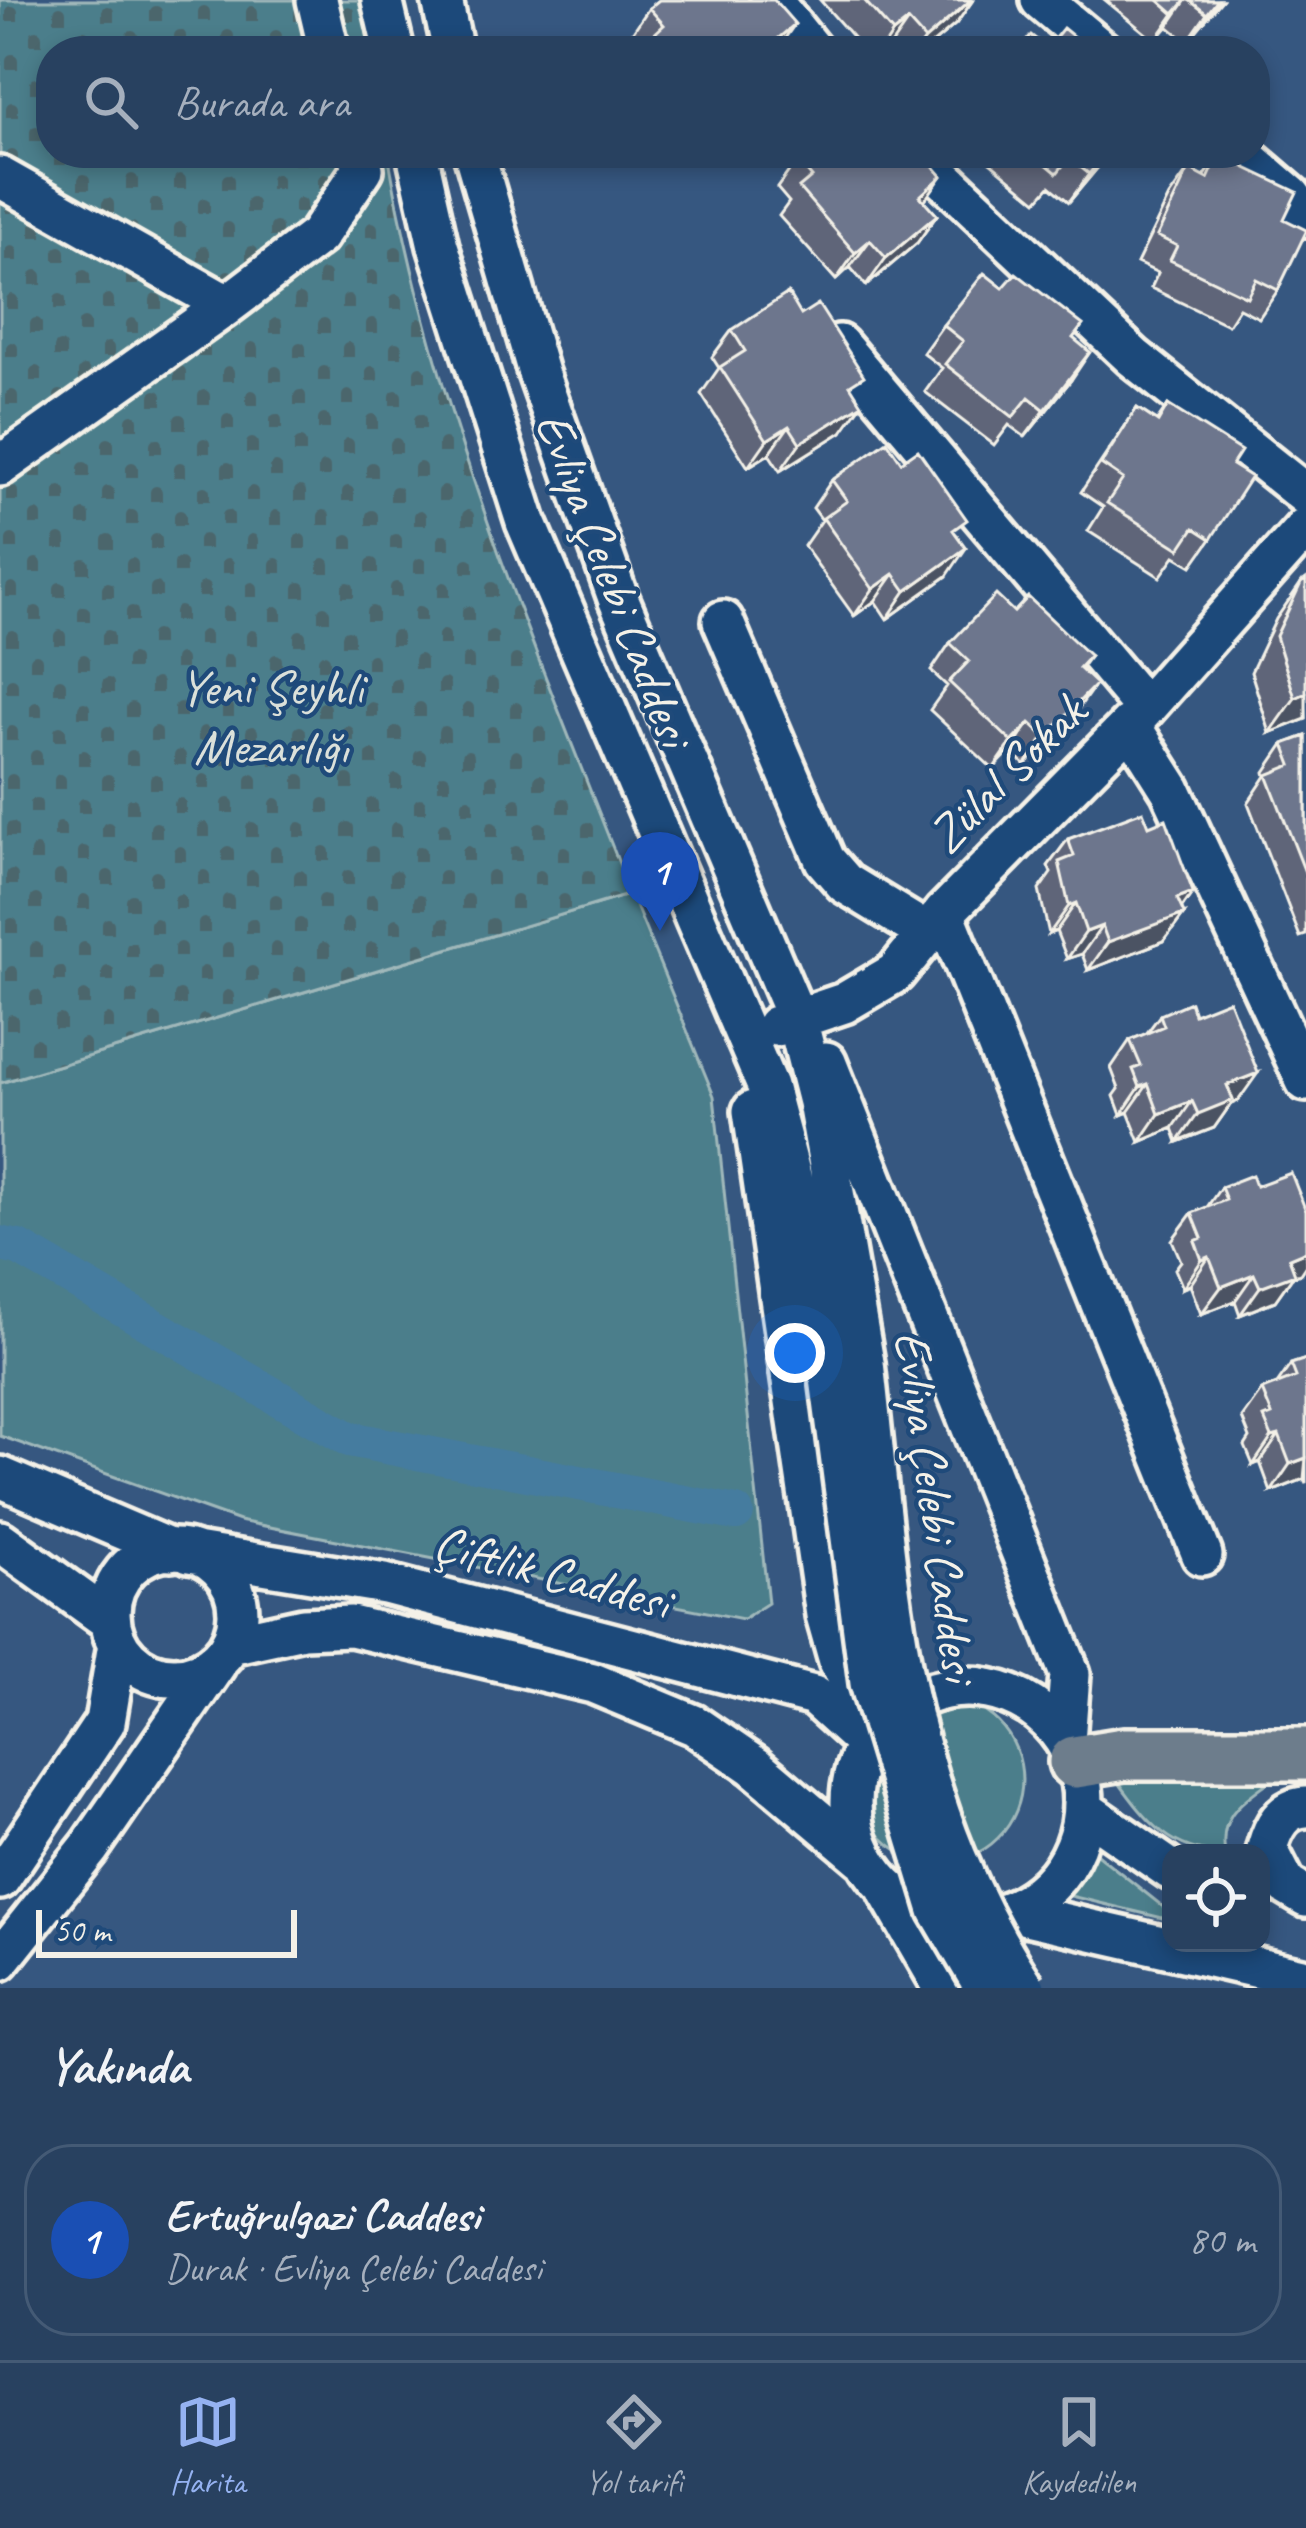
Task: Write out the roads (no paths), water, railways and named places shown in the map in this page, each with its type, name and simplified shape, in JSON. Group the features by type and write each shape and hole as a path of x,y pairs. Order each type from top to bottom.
{"main road":[{"path":"1074,1771 1124,1754 1249,1750 1306,1754"}],"street":[{"path":"317,0 325,36"},
{"path":"382,0 390,36"},
{"path":"442,0 450,36"},
{"path":"771,0 800,36"},
{"path":"1041,0 1084,36"},
{"path":"0,466 318,236 362,168"},
{"name":"Evliya Çelebi Caddesi","path":"420,168 438,246 526,522 742,1035 757,1059 847,1367 898,1674 941,1832 986,1928 1025,1988"},
{"name":"Evliya Çelebi Caddesi","path":"478,168 538,373 618,598 797,1019 818,1102 847,1367 870,1683 940,1910 985,1988"},
{"path":"933,168 1133,357 1306,495"},
{"path":"1259,168 1306,218"},
{"path":"0,177 227,305"},
{"path":"839,345 1138,717 1303,1064"},
{"name":"Zülal Sokak","path":"742,1035 844,1003 895,973 936,923 1138,717 1306,527"},
{"path":"722,621 825,860 845,883 936,923 1202,1555"},
{"name":"Evliya Çelebi Caddesi","path":"797,1019 833,1075 1070,1674 1074,1771"},
{"name":"Evliya Çelebi Caddesi","path":"742,1035 826,1615 838,1661 872,1737"},
{"name":"Çiftlik Caddesi","path":"0,1477 180,1551 408,1589 814,1696 872,1737"},
{"path":"1,1542 114,1632 146,1671 184,1677 224,1652"},
{"path":"0,1879 105,1723 124,1574 136,1562 180,1551 208,1558 233,1587 238,1606 224,1652 90,1847 0,1960"},
{"name":"Çiftlik Caddesi","path":"224,1652 303,1628 351,1626 593,1683 694,1725 754,1766 875,1873"},
{"path":"944,1988 853,1827 850,1793 872,1737 904,1705 938,1690 976,1687 1013,1695 1045,1716 1074,1771 1162,1861"},
{"path":"875,1873 912,1906 944,1917 977,1918 1009,1911 1038,1895 1061,1871 1077,1842 1074,1771"},
{"path":"1306,1807 1296,1807 1274,1825 1267,1848 1286,1885 1306,1897"},
{"path":"1270,1901 1306,1909"},
{"path":"1009,1911 1306,1979"}],"waterway":[{"path":"0,1244 19,1248 349,1439 736,1513"}],"place":[{"name":"Ertuğrulgazi Caddesi","path":"660,931"}],"park label":[{"name":"Yeni Şeyhli Mezarlığı","path":"271,716"}]}
